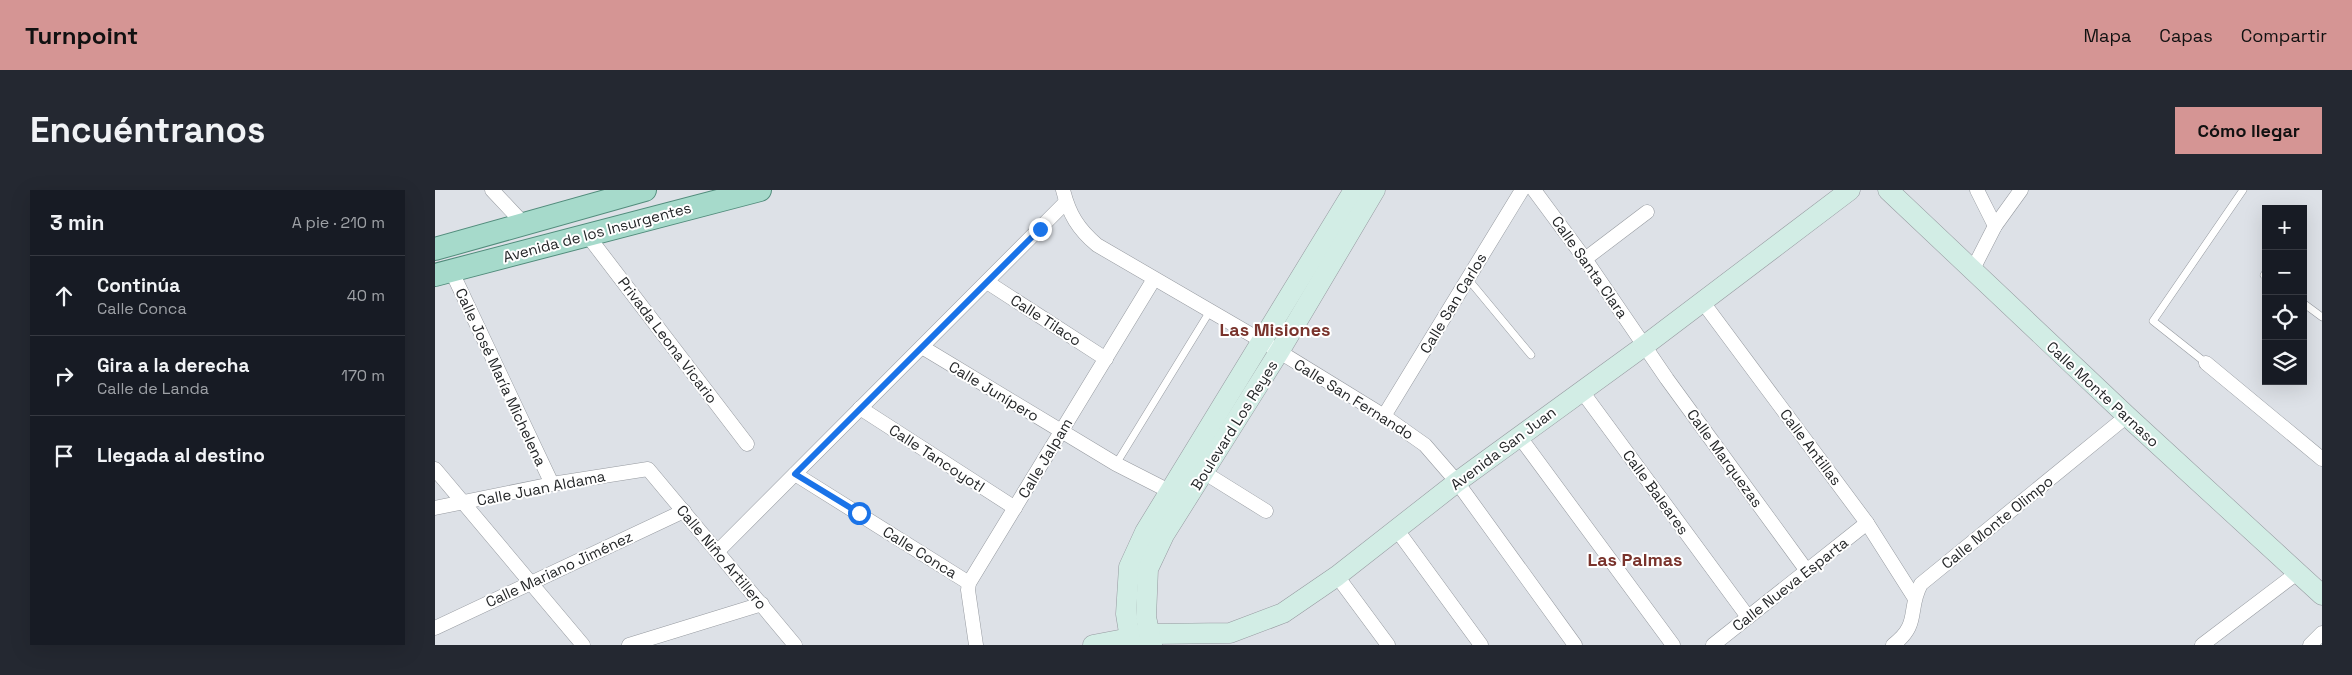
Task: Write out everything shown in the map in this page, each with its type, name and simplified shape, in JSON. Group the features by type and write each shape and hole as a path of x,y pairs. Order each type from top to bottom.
{"main road":[{"name":"Avenida de los Insurgentes","path":"435,249 645,190"},
{"name":"Avenida de los Insurgentes","path":"443,273 760,190"}],"street":[{"path":"493,190 523,224"},
{"name":"Boulevard Los Reyes","path":"1130,642 1126,614 1129,567 1145,532 1354,190"},
{"name":"Boulevard Los Reyes","path":"1152,640 1146,617 1148,568 1164,535 1205,473 1375,190"},
{"name":"Calle San Carlos","path":"1384,416 1523,190"},
{"name":"Calle Santa Clara","path":"1534,190 1585,259 1644,346"},
{"name":"Avenida San Juan","path":"1093,645 1230,633 1283,613 1337,576 1457,482 1644,346 1850,190"},
{"name":"Calle Monte Parnaso","path":"1888,190 2127,416 2322,595"},
{"path":"1977,190 1995,226"},
{"path":"1972,271 1995,226 2021,190"},
{"path":"718,551 987,282 1065,196"},
{"name":"Calle San Fernando","path":"1065,196 1073,220 1082,233 1097,245 1262,341 1384,416 1425,445 1457,482 1575,645"},
{"path":"1585,259 1647,212"},
{"name":"Privada Leona Vicario","path":"588,236 747,444"},
{"name":"Calle José María Michelena","path":"443,273 551,484"},
{"name":"Calle Jalpam","path":"969,583 1154,279"},
{"name":"Calle Tilaco","path":"987,282 1106,358"},
{"name":"Calle Antillas","path":"1702,301 1867,522 1914,597"},
{"name":"Calle Marquezas","path":"1644,346 1807,571"},
{"name":"Calle Junípero","path":"922,347 1061,432 1116,464 1171,492"},
{"path":"2206,363 2322,460"},
{"name":"Calle Baleares","path":"1581,390 1748,617"},
{"name":"Calle Tancoyotl","path":"860,408 1015,508"},
{"name":"Calle Monte Olimpo","path":"1914,597 1921,584 2127,416"},
{"path":"1519,436 1673,645"},
{"name":"Calle Juan Aldama","path":"435,508 551,484 648,469"},
{"name":"Calle Niño Artillero","path":"648,469 795,645"},
{"path":"435,470 583,645"},
{"path":"1205,473 1266,511"},
{"name":"Calle Conca","path":"795,474 969,583"},
{"name":"Calle Mariano Jiménez","path":"435,628 684,511"},
{"name":"Calle Nueva Esparta","path":"1713,645 1867,522"},
{"path":"1397,530 1481,645"},
{"path":"2202,645 2297,573"},
{"path":"1337,576 1389,645"},
{"path":"969,583 968,590 975,645"},
{"path":"1893,645 1900,640 1913,622 1914,597"},
{"path":"629,645 762,604"},
{"path":"2310,645 2322,633"}],"lane":[{"path":"2206,363 2153,320 2243,190"},
{"path":"1468,279 1531,355"},
{"path":"2307,306 2322,317"},
{"path":"1116,464 1210,311"}],"district":[{"name":"Las Misiones","path":"1275,329"},
{"name":"Las Palmas","path":"1635,559"}],"route":[{"path":"859,513 795,474 1040,229"}]}
